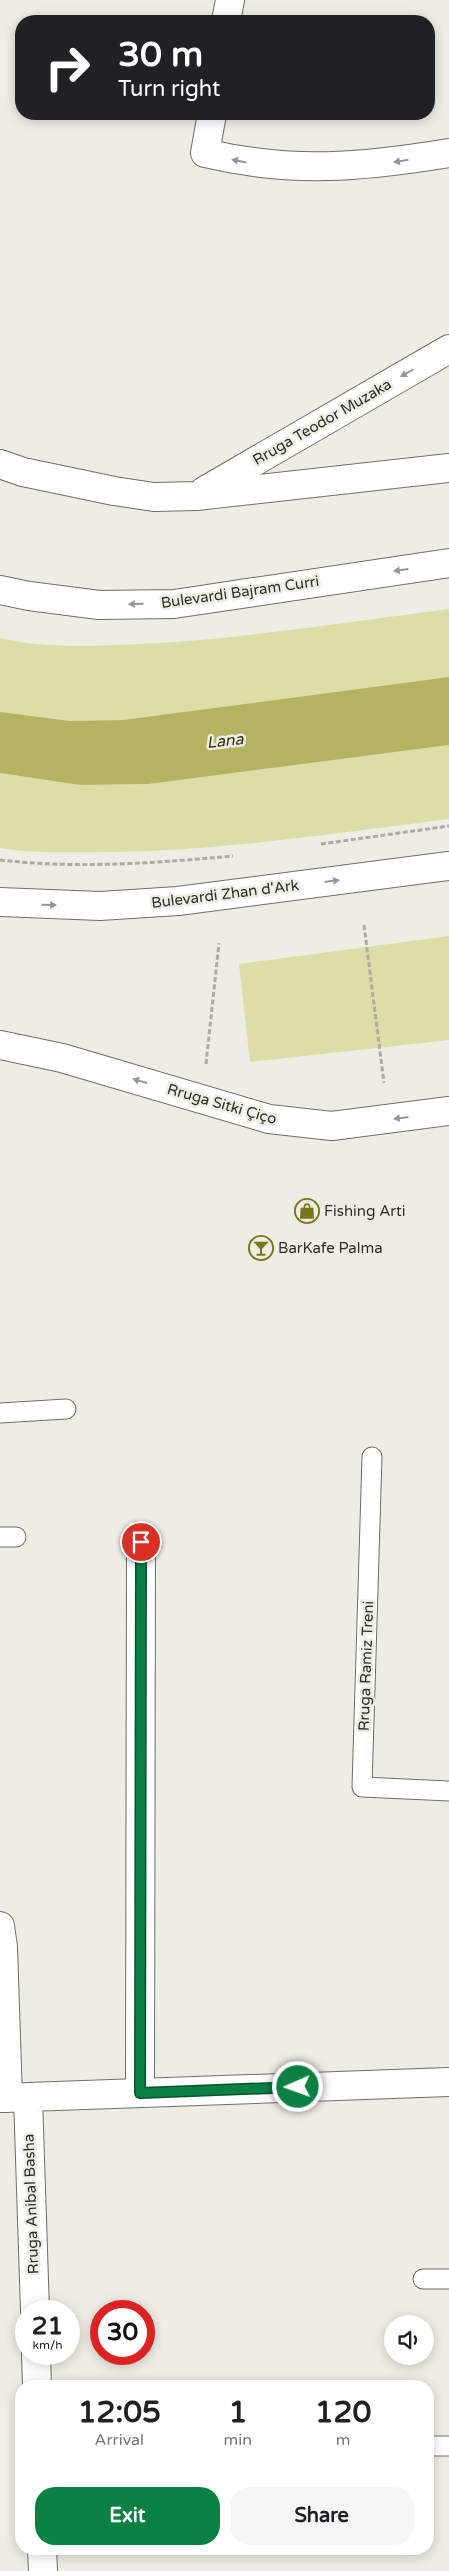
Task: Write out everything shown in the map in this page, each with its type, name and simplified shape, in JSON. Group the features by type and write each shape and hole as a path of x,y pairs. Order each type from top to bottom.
{"street":[{"path":"227,15 230,0"},
{"path":"211,120 205,153 245,163 333,168 381,164 449,153"},
{"name":"Rruga Teodor Muzaka","path":"196,496 449,349"},
{"path":"0,464 23,472 114,491 154,497 196,496 449,468"},
{"name":"Bulevardi Bajram Curri","path":"0,590 29,596 99,605 174,604 449,563"},
{"name":"Bulevardi Zhan d'Ark","path":"0,902 100,906 178,901 449,866"},
{"name":"Rruga Sitki Çiço","path":"0,1045 62,1058 269,1119 332,1126 449,1112"},
{"path":"140,2093 141,1542"},
{"name":"Rruga Anibal Basha","path":"0,1926 3,1947 12,2098 34,2300"},
{"path":"12,2098 449,2082"},
{"path":"36,2365 37,2380"},
{"path":"42,2555 43,2571"}],"lane":[{"path":"0,1413 66,1408"},
{"name":"Rruga Ramiz Treni","path":"372,1457 362,1788 449,1791"},
{"path":"423,2279 449,2279"},
{"path":"434,2446 449,2446"}],"path":[{"path":"311,846 449,826"},
{"path":"0,860 98,863 174,861 242,855"},
{"path":"364,925 388,1119"},
{"path":"202,1099 219,943"}],"green space":[{"path":"449,609 449,677 123,720 70,721 0,712 0,638 35,644 70,646 179,642 294,630"},
{"path":"449,745 449,819 282,840 156,851 71,852 0,848 0,773 80,785 149,784"},
{"path":"449,936 449,1040 250,1062 239,964"}],"water":[{"name":"Lana","path":"449,677 449,745 149,784 80,785 0,773 0,712 70,721 123,720"}],"place":[{"name":"Fishing Arti","path":"307,1211"},
{"name":"BarKafe Palma","path":"261,1248"}],"route":[{"path":"141,1542 140,2093 298,2087"}]}
